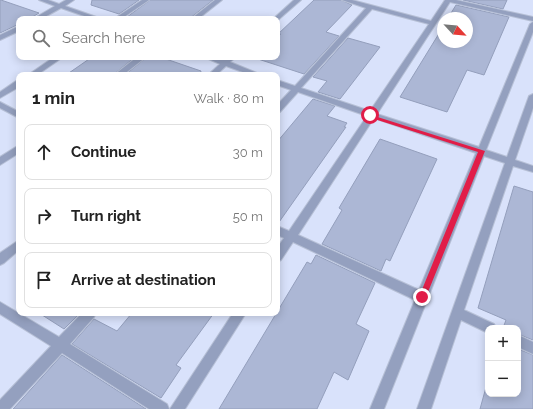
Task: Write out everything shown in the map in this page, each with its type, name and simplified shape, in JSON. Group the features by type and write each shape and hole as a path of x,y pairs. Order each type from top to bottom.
{"street":[{"path":"42,0 89,16"},
{"path":"42,16 71,0"},
{"path":"122,16 146,0"},
{"path":"198,16 220,0"},
{"path":"279,16 298,0"},
{"path":"345,0 432,23"},
{"path":"280,252 370,115 448,0 533,19"},
{"path":"280,107 370,7"},
{"path":"377,409 533,24"},
{"path":"0,38 16,30"},
{"path":"36,72 54,60"},
{"path":"122,72 138,60"},
{"path":"216,60 250,72"},
{"path":"215,72 228,60"},
{"path":"280,83 370,115 533,169"},
{"path":"0,96 16,85"},
{"path":"424,409 533,96"},
{"path":"0,105 16,113"},
{"path":"0,162 16,150"},
{"path":"280,231 422,297"},
{"path":"0,260 16,247"},
{"path":"0,307 162,409"},
{"path":"458,312 485,326"},
{"path":"1,409 87,316"},
{"path":"177,409 238,316"},
{"path":"521,342 533,348"}],"building":[{"path":"0,0 39,13 34,16 16,16 16,25 0,33"},
{"path":"92,0 139,0 119,14 91,5"},
{"path":"150,0 213,0 193,16 128,16"},
{"path":"314,0 341,0 352,5 326,32 339,36 304,74 261,60 280,60 280,32"},
{"path":"463,0 507,0 503,9"},
{"path":"456,5 509,17 484,75 467,70 447,112 400,97 437,37 437,48 473,48 473,12 452,12"},
{"path":"348,38 380,47 340,99 318,92 327,81 313,77"},
{"path":"88,60 131,60 117,72 70,72"},
{"path":"143,60 169,60 201,71 201,72 129,72"},
{"path":"313,99 335,106 327,116 347,123 344,127 346,127 280,221 280,138"},
{"path":"380,139 437,159 390,261 386,259 381,271 322,244 342,210 339,208"},
{"path":"514,186 533,192 533,340 521,335 521,325 504,325 506,320 478,308"},
{"path":"316,255 375,283 356,324 369,331 348,380 334,372 317,409 219,409 275,316 280,316 280,307 307,262 311,264"},
{"path":"44,316 77,316 64,329"},
{"path":"130,316 212,316 176,365 181,368 161,398 72,344 94,319 117,331"},
{"path":"521,350 533,355 533,409 480,409 485,391 485,397 521,397"},
{"path":"62,355 146,409 13,409"}],"route":[{"path":"370,115 482,151 422,297"}]}
